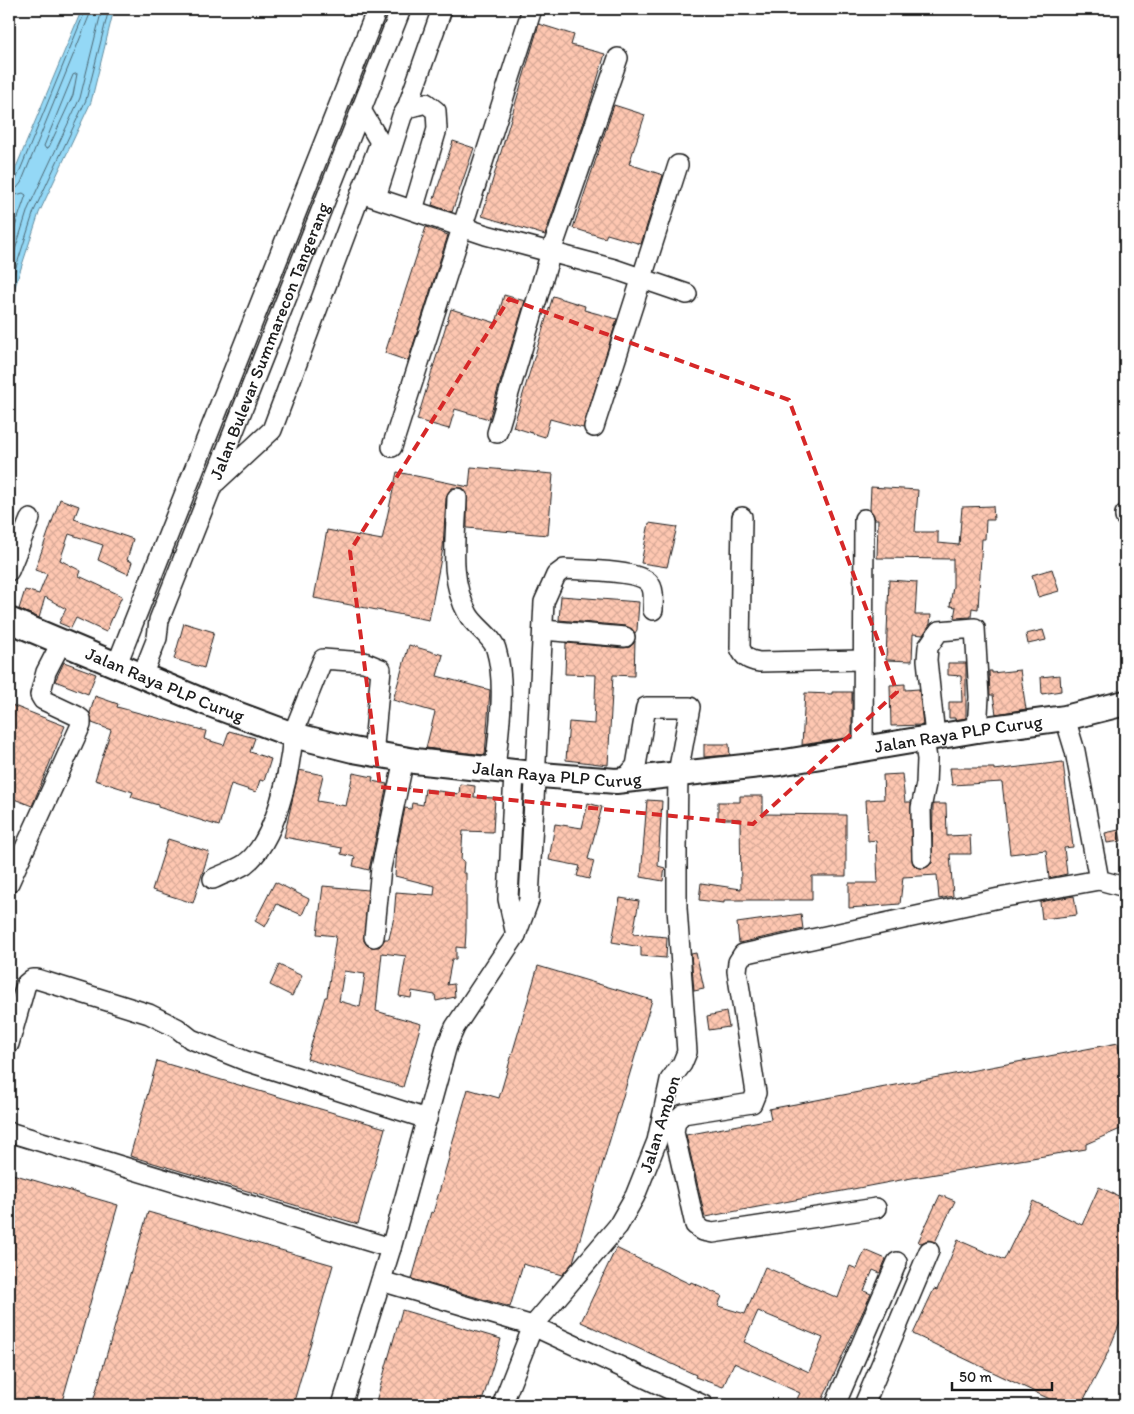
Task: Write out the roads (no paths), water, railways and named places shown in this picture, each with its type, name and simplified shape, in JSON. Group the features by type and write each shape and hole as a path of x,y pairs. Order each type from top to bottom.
{"main road":[{"name":"Jalan Raya PLP Curug","path":"9,620 142,676 290,734 404,759 514,773 624,780 779,763 977,730 1065,718 1125,703"}],"street":[{"name":"Jalan Bulevar Summarecon Tangerang","path":"142,676 157,638 159,620 401,9"},
{"path":"212,486 272,430 368,195 407,108 442,9"},
{"path":"392,447 532,9"},
{"name":"Jalan Bulevar Summarecon Tangerang","path":"117,664 375,14"},
{"path":"375,14 394,27"},
{"path":"497,433 551,252 618,58"},
{"path":"407,108 426,103 436,111 438,118 437,129 413,210"},
{"path":"361,110 380,142 368,195"},
{"path":"594,427 678,165"},
{"path":"368,195 463,227 687,294"},
{"path":"255,315 276,324"},
{"path":"342,1405 391,1248 447,1046 455,1026 516,935 529,900 514,773 496,648 469,617 460,599 455,581 457,498"},
{"path":"742,517 740,648 743,656 759,662 863,660"},
{"path":"9,571 30,519"},
{"path":"862,749 864,519"},
{"path":"514,773 542,630 544,602 549,587 556,575 564,569 632,575 644,579 653,589 653,610"},
{"path":"138,612 159,620"},
{"path":"922,858 921,808 926,784 930,738 927,660 928,647 939,631 975,628 979,697 977,730"},
{"path":"542,630 625,637"},
{"path":"9,883 81,725 80,719 77,716 43,700 40,695 46,672 61,643"},
{"path":"213,879 245,864 261,848 273,820 291,764 290,734 296,726 323,659 364,662 381,669 374,745 368,752"},
{"name":"Jalan Ambon","path":"502,1405 533,1326 618,1226 635,1196 657,1141 670,1080 682,1064 687,1052 677,908 678,773 690,707 648,706 644,709 636,766 624,780"},
{"path":"1065,718 1075,751 1100,880"},
{"path":"374,937 381,868 404,759"},
{"path":"876,1208 713,1233 703,1231 696,1225 674,1132 676,1121 683,1114 752,1103 756,1093 736,971 738,962 744,954 999,898 1100,880 1125,887"},
{"path":"9,1044 26,984 37,979 149,1014 177,1028 191,1039 246,1061 427,1119"},
{"path":"9,1132 391,1248"},
{"path":"864,1405 929,1251"},
{"path":"835,1405 897,1262"},
{"path":"381,1281 533,1326 703,1405"}],"water":[{"path":"82,9 114,9 91,102 39,213 9,305 9,184"}]}
